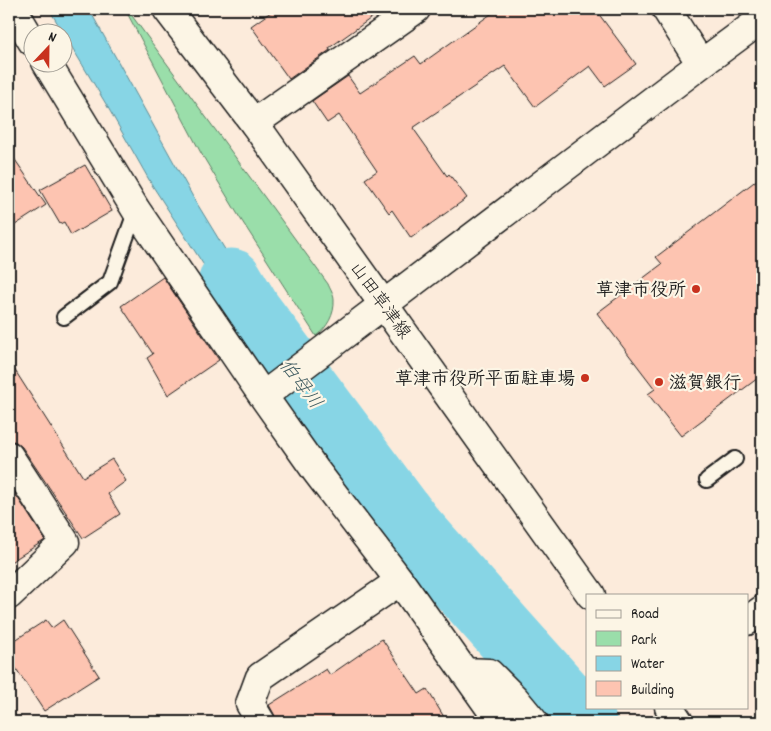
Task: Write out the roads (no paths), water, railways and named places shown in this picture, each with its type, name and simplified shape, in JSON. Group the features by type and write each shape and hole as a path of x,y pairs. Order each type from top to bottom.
{"street":[{"path":"13,9 22,24"},
{"name":"山田草津線","path":"167,9 254,123 589,594"},
{"path":"254,123 416,9"},
{"path":"666,9 701,64"},
{"path":"272,388 762,20"},
{"path":"52,72 136,210 272,388 316,471 400,580 500,722"},
{"path":"9,456 65,542 9,595"},
{"path":"262,722 250,704 260,677 400,580"},
{"path":"748,620 762,610"},
{"path":"465,672 489,673 534,722"},
{"path":"670,708 679,722"}],"lane":[{"path":"64,317 110,282 136,210"},
{"path":"707,480 735,459"}],"water":[{"path":"49,9 89,9 193,197 265,315 290,350 271,362 218,287 152,185 72,47 72,22 57,22"}],"waterway":[{"name":"伯母川","path":"231,281 250,313 411,528 584,722"}],"place":[{"name":"草津市役所","path":"696,289"},
{"name":"草津市役所平面駐車場","path":"585,378"},
{"name":"滋賀銀行","path":"659,382"}]}
